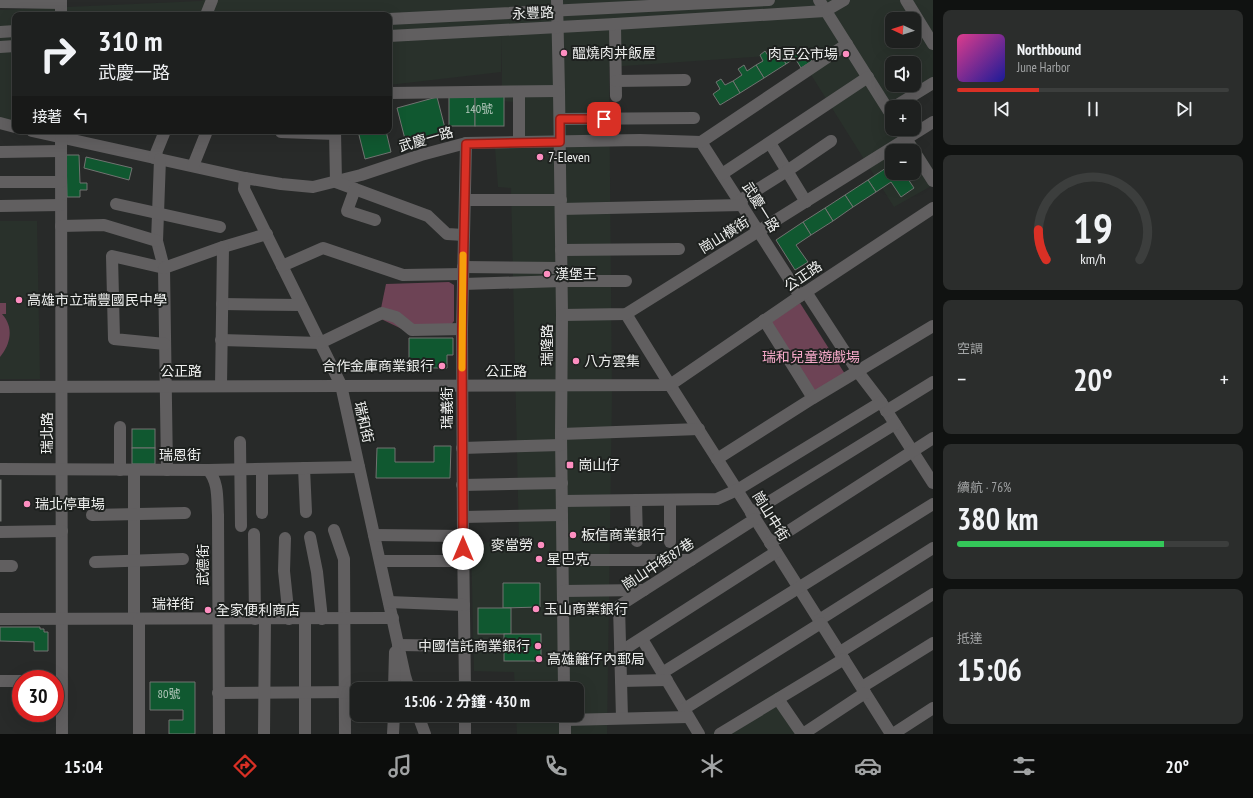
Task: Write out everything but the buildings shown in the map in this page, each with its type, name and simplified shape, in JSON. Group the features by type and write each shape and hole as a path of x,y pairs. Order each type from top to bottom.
{"street":[{"path":"207,12 212,0"},
{"name":"永豐路","path":"392,19 557,6 769,0"},
{"path":"819,0 868,77 885,100"},
{"name":"永豐路","path":"392,36 825,11 844,0"},
{"path":"906,0 933,44"},
{"path":"0,2 61,1 61,12"},
{"name":"瑞隆路","path":"557,6 562,281 561,439 564,682"},
{"path":"615,24 616,96"},
{"path":"0,32 12,31"},
{"path":"701,142 847,44"},
{"path":"0,47 12,46"},
{"path":"722,174 868,77"},
{"path":"616,81 685,80"},
{"path":"907,100 933,83"},
{"path":"392,93 559,91"},
{"path":"519,92 519,142"},
{"path":"560,119 694,118"},
{"name":"崗山橫街","path":"921,127 933,122"},
{"path":"0,123 12,126"},
{"name":"武慶一路","path":"61,134 245,178 313,188 361,175 421,155 466,144 640,140 701,142 759,232 895,424 933,483"},
{"name":"瑞北路","path":"59,670 62,619 61,134"},
{"path":"164,134 157,158 157,241 164,268 167,470"},
{"path":"193,166 206,134"},
{"path":"335,134 336,182 428,216 447,234 464,236"},
{"name":"崗山橫街","path":"626,314 806,202 900,136"},
{"path":"904,136 933,181"},
{"path":"464,200 561,204 740,203 831,141"},
{"path":"770,143 806,202"},
{"name":"瑞義街","path":"465,682 462,485 462,329 466,144"},
{"path":"0,152 61,151"},
{"name":"瑞和街","path":"245,178 244,189 340,385 407,682"},
{"path":"0,182 61,182"},
{"path":"355,189 347,211 375,220"},
{"path":"116,204 220,226"},
{"path":"0,206 61,205"},
{"name":"公正路","path":"0,387 670,385 764,320 933,208"},
{"path":"61,226 104,225 157,241"},
{"path":"165,344 114,339 112,256 164,268 223,247 267,234"},
{"path":"221,386 223,247"},
{"path":"282,266 323,248 403,275 463,275 562,281 626,281"},
{"path":"561,250 679,249"},
{"path":"463,275 561,268"},
{"path":"222,304 301,305"},
{"path":"221,340 320,343 382,313 396,317 412,330 462,329"},
{"path":"562,315 626,314"},
{"name":"崗山中街","path":"626,314 892,734"},
{"path":"764,320 813,398"},
{"path":"717,459 813,398 933,326"},
{"path":"562,501 717,499 737,490 883,407 933,382"},
{"name":"崗山中街87巷","path":"622,718 619,606 692,560 753,516 895,424"},
{"path":"120,427 120,470"},
{"path":"462,448 699,429"},
{"path":"620,652 773,548 912,450 933,438"},
{"path":"240,442 241,526"},
{"name":"瑞恩街","path":"0,469 240,470 359,467"},
{"path":"304,468 306,512"},
{"path":"262,469 262,513"},
{"path":"134,470 134,560 139,734"},
{"name":"武德街","path":"208,470 213,475 216,487 219,734"},
{"path":"462,485 562,482"},
{"path":"636,500 637,541"},
{"path":"670,500 670,542"},
{"path":"621,681 664,676 799,588 933,504"},
{"path":"92,515 185,513"},
{"path":"463,517 562,515"},
{"path":"334,530 344,559 344,618 350,682"},
{"path":"0,532 62,532"},
{"path":"254,534 264,693 264,734"},
{"path":"374,535 463,536"},
{"path":"310,537 317,572 322,619"},
{"path":"286,538 284,572 289,619"},
{"path":"584,717 622,718 686,713 820,622 933,548"},
{"path":"95,562 183,559"},
{"path":"562,560 692,560"},
{"path":"380,561 463,561"},
{"path":"563,591 644,590"},
{"path":"720,734 778,699 933,594"},
{"path":"389,602 464,604"},
{"name":"瑞祥街","path":"0,619 218,620 344,618 394,624"},
{"path":"305,619 306,734"},
{"path":"394,624 394,682"},
{"path":"642,638 699,734"},
{"path":"778,699 803,734 933,643"},
{"path":"398,645 464,646"},
{"path":"0,681 12,681"},
{"path":"218,693 350,692"},
{"path":"345,734 350,699"},
{"path":"892,734 933,708"},
{"name":"瑞北路","path":"61,722 62,734"},
{"path":"393,734 394,722"},
{"path":"421,722 425,734"},
{"path":"465,722 465,734"},
{"path":"565,722 565,734"}],"shaded area":[{"path":"204,0 933,0 933,90 917,100 885,100 885,136 912,136 917,144 885,144 885,180 921,180 921,150 933,169 933,185 894,207 798,54 609,67 612,396 607,734 517,734 516,722 584,722 584,682 515,682 514,672 474,671 471,543 519,541 511,188 498,187 495,148 513,146 513,102 502,101 502,36 501,72 392,85 392,12 12,12 12,122 0,119 0,10"},
{"name":"高雄市立瑞豐國民中學","path":"0,221 37,221 40,379 0,379"},
{"path":"778,691 808,734 711,734"}],"green space":[{"path":"449,282 454,285 454,321 450,326 402,329 379,318 386,284"},
{"path":"0,303 6,303 6,314 2,314 8,324 10,336 7,347 0,357"},
{"name":"瑞和兒童遊戲場","path":"800,303 845,374 811,396 766,325"}],"slow traffic":[{"path":"462,368 463,255"}],"place":[{"name":"醞燒肉丼飯屋","path":"564,53"},
{"name":"肉豆公市場","path":"846,54"},
{"name":"7-Eleven","path":"540,157"},
{"name":"漢堡王","path":"547,274"},
{"name":"高雄市立瑞豐國民中學","path":"19,300"},
{"name":"八方雲集","path":"576,361"},
{"name":"合作金庫商業銀行","path":"442,366"},
{"name":"崗山仔","path":"570,465"},
{"name":"瑞北停車場","path":"27,504"},
{"name":"板信商業銀行","path":"573,535"},
{"name":"麥當勞","path":"541,545"},
{"name":"星巴克","path":"539,559"},
{"name":"玉山商業銀行","path":"536,609"},
{"name":"全家便利商店","path":"208,610"},
{"name":"中國信託商業銀行","path":"538,646"},
{"name":"高雄籬仔內郵局","path":"539,659"}],"route":[{"path":"463,549 462,329 466,144 495,142 560,142 560,119 604,119"}]}
